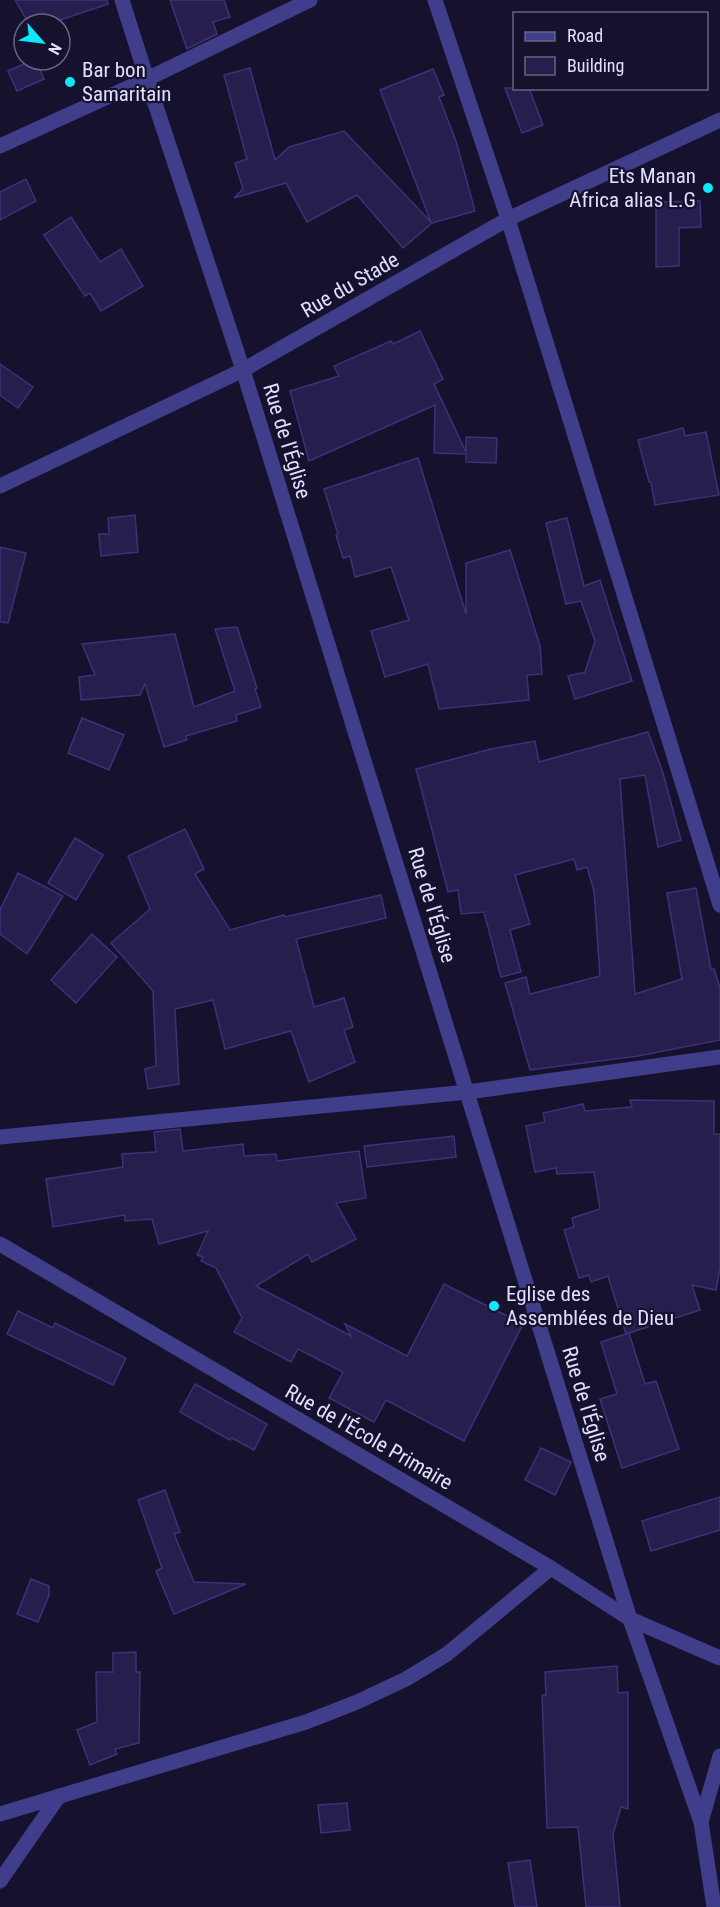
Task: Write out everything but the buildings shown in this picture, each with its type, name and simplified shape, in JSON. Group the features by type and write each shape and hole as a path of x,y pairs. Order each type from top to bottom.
{"street":[{"name":"Rue de l'Église","path":"122,0 243,370 630,1618 701,1822"},
{"path":"0,146 147,80 310,0"},
{"path":"435,0 508,219 720,905"},
{"name":"Rue du Stade","path":"0,486 243,370 508,219 720,120"},
{"path":"0,1137 468,1092 720,1057"},
{"name":"Rue de l'École Primaire","path":"0,1244 551,1568 630,1618 720,1658"},
{"path":"0,1814 306,1722 357,1702 406,1679 447,1654 551,1568"},
{"path":"714,1907 701,1822 720,1756"},
{"path":"0,1881 59,1796"}],"place":[{"name":"Bar bon Samaritain","path":"70,82"},
{"name":"Ets Manan Africa alias L.G","path":"708,188"},
{"name":"Eglise des Assemblées de Dieu","path":"494,1306"}]}
